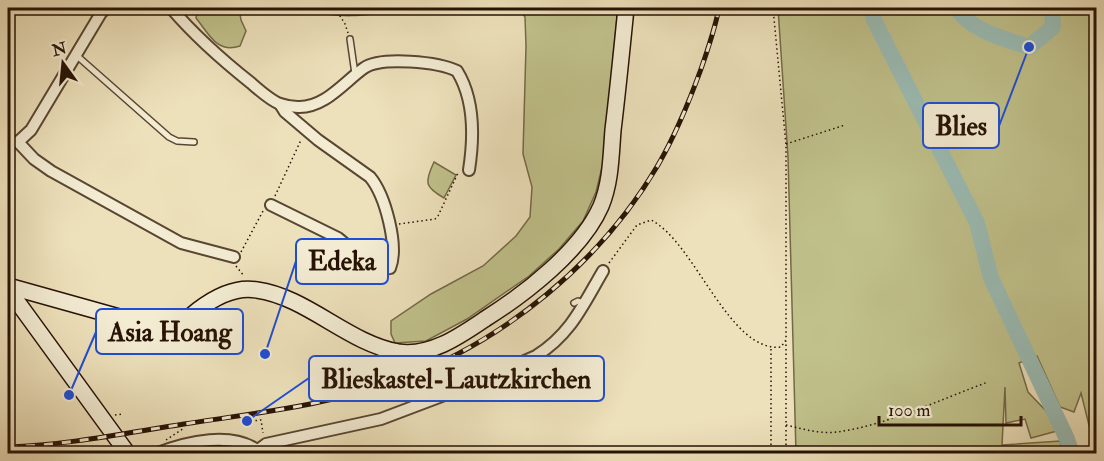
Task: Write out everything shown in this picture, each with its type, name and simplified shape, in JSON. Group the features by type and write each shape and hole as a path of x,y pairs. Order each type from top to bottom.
{"main road":[{"path":"8,287 157,326 182,321 220,296 247,289 258,290 290,301 360,338 397,351 419,352 430,349 465,332 497,312 567,254 591,225 601,206 609,171 626,8"},
{"path":"8,287 128,453"},
{"path":"32,322 32,315 37,305 50,297"}],"street":[{"path":"106,8 31,130 13,141 51,171 181,243 234,257"},
{"path":"171,8 211,50 259,90 280,104 285,112 333,152 370,177 380,192 394,252 393,262 390,268 380,270 338,238 271,205"},
{"path":"280,104 300,107 321,102 365,67 384,62 442,65 457,71 465,88 473,127 463,172"},
{"path":"155,453 188,444 218,440 262,449 381,419 419,405 501,367 536,356 554,345 569,328 579,303 603,271"}],"lane":[{"path":"8,14 17,8"},
{"path":"350,39 355,75"},
{"path":"76,55 169,137 177,141 194,142"}],"path":[{"path":"336,8 350,39"},
{"path":"773,8 786,145 786,453"},
{"path":"786,145 846,125"},
{"path":"234,257 242,251 263,211 271,205 306,129"},
{"path":"389,226 435,219 463,172"},
{"path":"603,271 637,225 651,220 662,225 679,244 736,325 754,339 771,347 781,347 786,340"},
{"path":"771,347 771,453"},
{"path":"786,426 815,432 836,432 870,425 988,382"},
{"path":"250,421 261,420 262,449"}],"green space":[{"path":"198,8 239,8 246,31 240,46 225,47 214,41 196,18"},
{"path":"309,8 417,8 348,16"},
{"path":"518,8 618,8 603,163 596,192 583,221 559,249 529,276 467,319 426,341 395,343 391,334 391,321 431,294 483,266 516,236 530,217 532,187 523,154 525,17"},
{"path":"778,8 1096,8 1096,453 1081,393 1074,412 1060,407 1037,356 1019,363 1028,392 1047,412 1057,431 1031,438 1025,419 1006,423 1005,387 1002,445 1060,441 1063,453 796,453 788,157"},
{"path":"434,162 456,175 444,198 433,191 428,184"}],"waterway":[{"path":"871,8 874,20 977,223 991,278 1072,454"},
{"path":"956,8 970,23 979,28 1029,47 1053,27 1052,8"}],"railway":[{"path":"8,447 96,438 320,402 399,380 438,364 476,344 547,294 579,265 635,200 658,165 682,118 704,61 719,8"}],"place":[{"name":"Blies","path":"1029,47"},
{"name":"Edeka","path":"265,354"},
{"name":"Asia Hoang","path":"69,395"},
{"name":"Blieskastel-Lautzkirchen","path":"247,421"}]}
